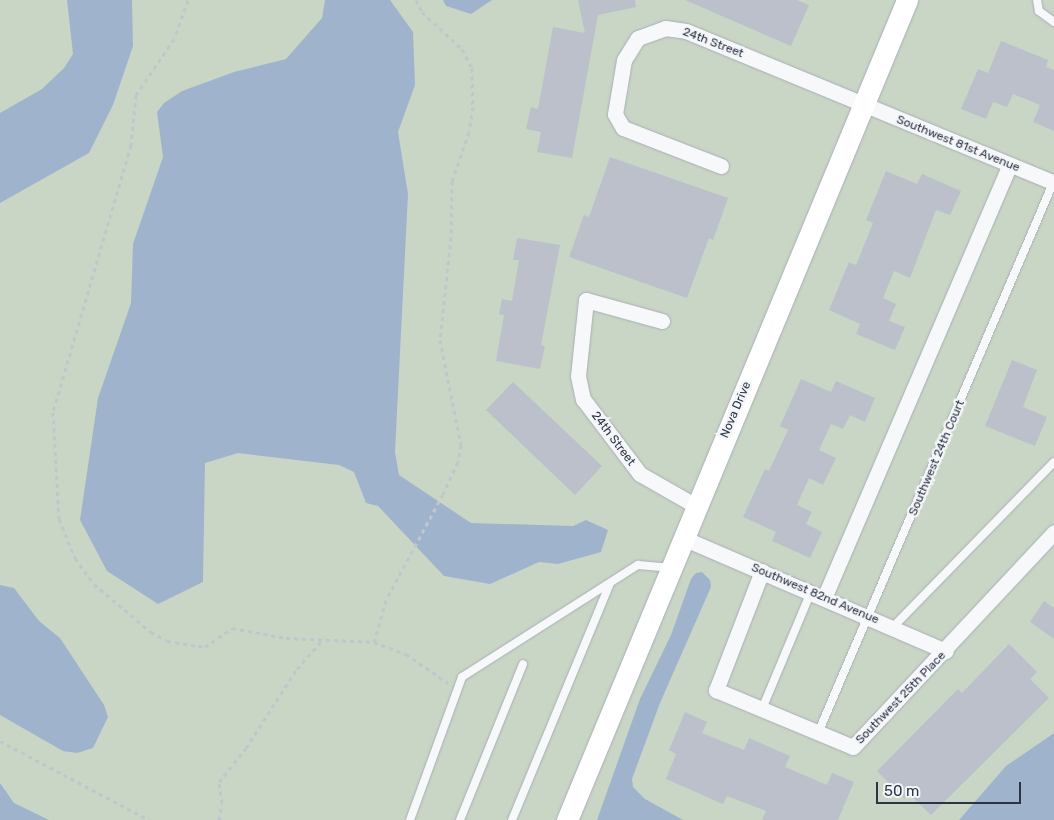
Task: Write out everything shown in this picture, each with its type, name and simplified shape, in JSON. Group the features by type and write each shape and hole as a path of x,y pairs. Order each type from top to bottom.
{"street":[{"name":"Nova Drive","path":"567,820 907,0"},
{"name":"24th Street","path":"721,166 622,128 615,114 624,60 638,38 665,28 686,31 862,106"},
{"name":"Southwest 81st Avenue","path":"862,106 1054,183"},
{"path":"818,595 1010,165"},
{"name":"24th Street","path":"662,321 586,300 578,376 583,399 640,474 696,506"},
{"name":"Southwest 25th Place","path":"762,572 716,690 853,748 946,651 1054,532"},
{"name":"Southwest 82nd Avenue","path":"683,538 946,651"}],"lane":[{"path":"1037,0 1039,11 1054,22"},
{"name":"Southwest 24th Court","path":"818,733 1054,183"},
{"path":"892,628 1054,462"},
{"path":"410,820 462,677 638,565 670,568"},
{"path":"512,820 610,583"},
{"path":"762,709 818,595"},
{"path":"460,820 523,664"}],"path":[{"path":"188,0 174,39 136,95 131,144 53,412 59,519 75,558 94,584 151,632 167,641 205,646 232,628 321,641 374,642 406,654 458,690"},
{"path":"374,642 386,600 443,494 458,462 461,445 440,340 451,237 452,181 469,132 473,107 472,68 462,49 422,12 416,0"},
{"path":"219,820 222,803 219,782 246,748 297,669 321,641"},
{"path":"0,741 149,820"}],"green space":[{"path":"0,0 1054,0 1054,820 0,820"}],"water":[{"path":"67,0 132,0 133,46 113,105 89,153 0,203 0,113 42,89 64,68 73,54"},
{"path":"325,0 390,0 413,32 415,85 398,132 408,194 395,452 399,475 471,523 573,526 586,520 608,530 601,552 558,564 539,562 490,584 444,576 378,506 366,503 354,472 339,465 238,453 205,463 203,582 158,604 107,571 80,520 98,398 131,303 133,244 163,157 157,112 164,103 182,91 234,72 286,59 322,18"},
{"path":"443,0 492,0 471,14 446,6"},
{"path":"702,572 710,580 711,587 660,703 632,779 633,787 645,799 683,820 597,820 640,699 671,635 691,579 696,573"},
{"path":"0,585 14,588 39,621 60,638 104,705 108,717 93,748 77,753 63,751 0,715"},
{"path":"1054,733 1054,820 959,820 1006,766"},
{"path":"0,783 14,803 49,820 0,820"}],"building":[{"path":"578,0 635,0 636,7 598,15 572,158 537,152 541,132 526,129 531,107 538,109 553,27 585,33"},
{"path":"685,0 797,0 809,5 791,46"},
{"path":"1001,41 1048,60 1046,67 1054,70 1054,131 1033,122 1040,105 1013,94 1007,107 993,102 986,119 961,109 978,69 988,73"},
{"path":"610,157 728,198 713,240 709,238 687,298 569,257 584,215 589,217"},
{"path":"886,171 917,184 922,174 961,191 950,215 936,210 910,278 894,271 883,298 896,304 889,321 905,327 895,350 856,334 860,324 829,310 849,262 856,265 873,223 866,220"},
{"path":"517,238 560,245 541,345 545,346 540,369 496,361 504,315 499,314 502,299 512,301 519,260 513,260"},
{"path":"1012,360 1037,370 1023,407 1047,417 1035,446 985,426"},
{"path":"801,379 831,392 836,381 875,398 865,422 850,415 843,429 831,424 819,450 836,458 823,485 809,478 797,505 812,512 806,524 822,532 810,558 772,541 776,532 743,517 765,469 769,471 788,430 780,426"},
{"path":"513,382 602,466 575,495 486,410"},
{"path":"1044,601 1054,608 1054,639 1030,622"},
{"path":"1009,644 1037,672 1030,679 1049,698 931,815 909,794 905,799 877,771 958,689 962,693"},
{"path":"685,712 707,722 702,733 744,750 749,738 790,756 785,767 827,785 832,773 854,782 838,820 762,820 766,811 727,796 723,804 666,779 676,754 669,750"}]}
